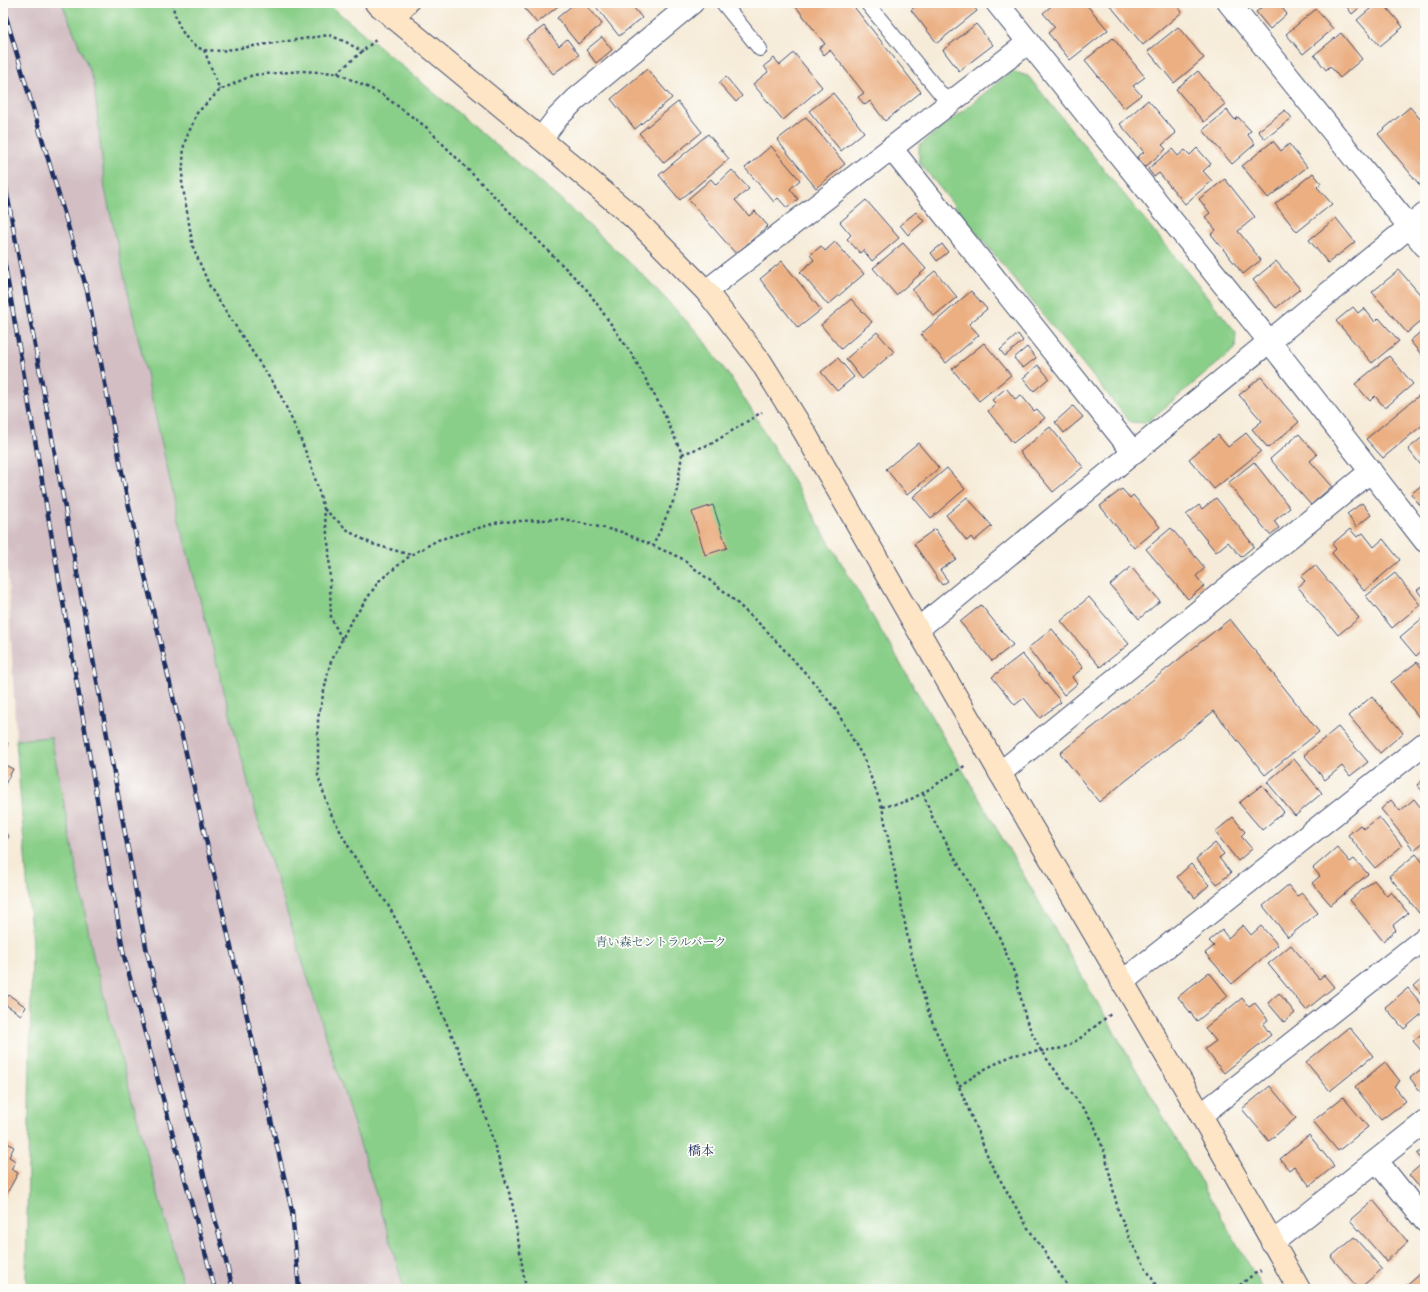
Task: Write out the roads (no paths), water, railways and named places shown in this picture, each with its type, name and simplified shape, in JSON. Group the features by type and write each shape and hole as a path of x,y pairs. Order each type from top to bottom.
{"street":[{"path":"376,3 400,10 541,139 634,218 706,291 761,362 805,433 862,535 918,629 1000,773 1201,1115 1272,1244 1299,1289"},
{"path":"541,139 557,118 576,99 692,3"},
{"path":"997,3 1269,341 1425,541"},
{"path":"1230,3 1417,220 1425,246"},
{"path":"706,291 1029,42"},
{"path":"891,148 1133,452"},
{"path":"918,629 1417,220"},
{"path":"1000,773 1371,472"},
{"path":"1122,982 1425,743"},
{"path":"1201,1115 1425,938"},
{"path":"1272,1244 1425,1122"},
{"path":"1377,1160 1425,1222"}],"lane":[{"path":"723,3 760,49"},
{"path":"867,3 949,104"}],"railway":[{"path":"3,7 87,290 127,498 292,1211 299,1289"},
{"path":"3,172 147,952 233,1289"},
{"path":"3,254 124,956 215,1289"}],"district":[{"name":"橋本","path":"701,1151"}],"park label":[{"name":"青い森セントラルパーク","path":"661,942"}]}
